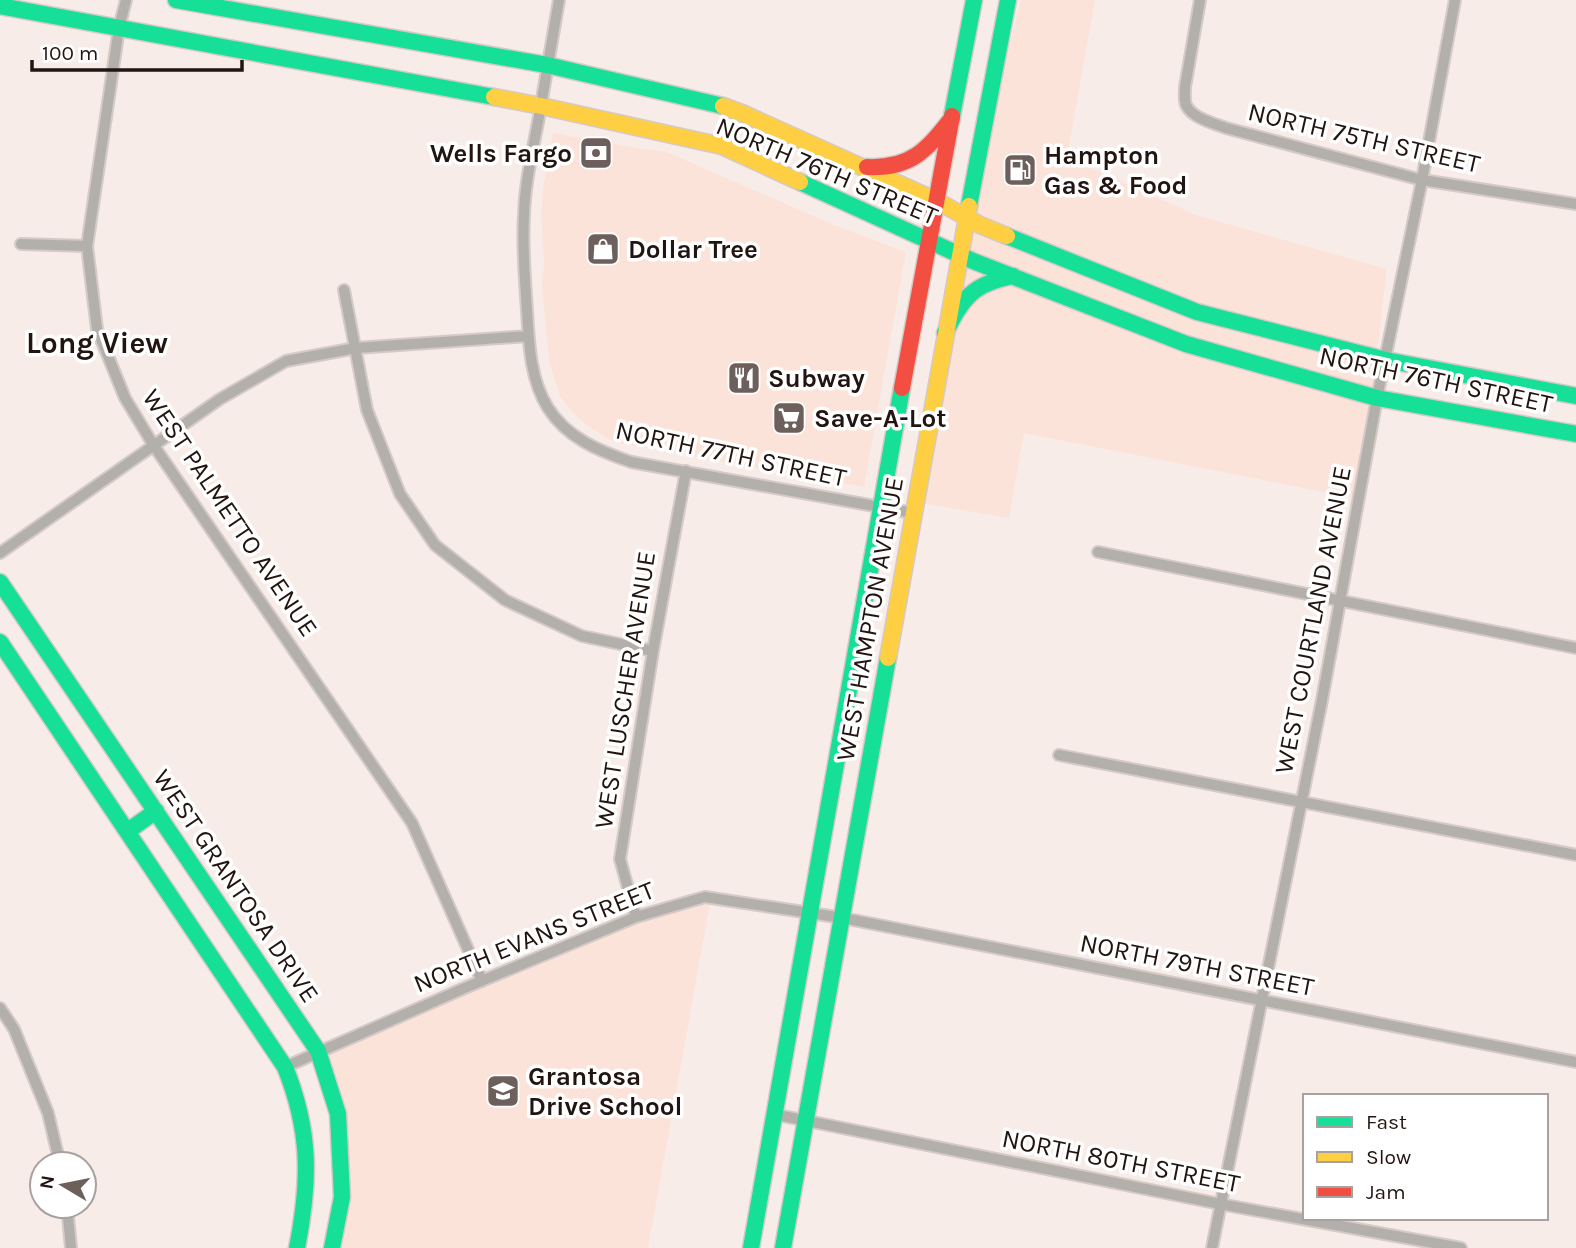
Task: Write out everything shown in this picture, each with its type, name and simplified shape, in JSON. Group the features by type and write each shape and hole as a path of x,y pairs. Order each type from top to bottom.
{"main road":[{"name":"NORTH 76TH STREET","path":"176,0 547,65 720,105 937,201 966,218 1197,312 1386,360 1576,396"},
{"name":"WEST HAMPTON AVENUE","path":"751,1248 928,240 974,0"},
{"name":"WEST HAMPTON AVENUE","path":"783,1248 959,255 1008,0"},
{"name":"NORTH 76TH STREET","path":"0,6 541,106 722,146 959,255 1186,344 1377,398 1576,434"},
{"path":"853,163 881,168 903,163 927,149 952,117"},
{"path":"945,333 969,293 986,283 1013,276"},
{"name":"WEST GRANTOSA DRIVE","path":"0,582 318,1051 338,1114 342,1197 332,1248"},
{"path":"0,642 285,1067 298,1102 307,1162 306,1198 297,1248"},
{"path":"128,831 156,811"}],"street":[{"name":"WEST PALMETTO AVENUE","path":"126,0 119,28 87,246 97,329 125,398 154,446 412,823 482,981"},
{"name":"NORTH 77TH STREET","path":"559,0 528,168 524,214 524,279 528,336 534,378 548,408 566,431 599,451 631,462 913,513"},
{"name":"NORTH 75TH STREET","path":"1200,0 1185,87 1185,102 1187,108 1208,121 1422,180 1576,204"},
{"name":"WEST COURTLAND AVENUE","path":"1212,1248 1302,802 1455,0"},
{"path":"21,244 87,246"},
{"path":"344,290 367,410 400,494 435,545 505,600 582,636 653,651"},
{"path":"0,553 220,398 286,361 356,348 528,336"},
{"name":"WEST LUSCHER AVENUE","path":"636,917 620,859 653,651 686,471"},
{"path":"1098,552 1576,648"},
{"path":"1059,755 1576,855"},
{"name":"NORTH EVANS STREET","path":"285,1067 636,917 705,897 809,913"},
{"name":"NORTH 79TH STREET","path":"809,913 1576,1062"},
{"path":"0,1008 14,1029 48,1113 57,1150"},
{"name":"NORTH 80TH STREET","path":"773,1114 1303,1219"},
{"path":"68,1220 71,1248"},
{"name":"NORTH 80TH STREET","path":"1308,1220 1461,1248"}],"shaded area":[{"path":"1021,0 1095,0 1067,157 1196,215 1387,269 1359,499 1024,433 1009,518 915,502 966,218"},
{"path":"553,133 667,152 834,225 906,252 864,487 618,443 587,425 571,411 560,396 549,362 542,285 544,264 541,213"},
{"name":"Grantosa Drive School","path":"711,898 648,1248 332,1248 341,1157 318,1051 636,917"}],"traffic: fast":[{"path":"176,0 547,65 723,106"},
{"path":"952,116 974,0"},
{"path":"969,206 1008,0"},
{"path":"0,6 494,97"},
{"path":"800,182 973,261 1186,344 1377,398 1576,434"},
{"path":"1007,236 1197,312 1386,360 1576,396"},
{"path":"945,333 957,310 970,294 988,283 1013,276"},
{"path":"751,1248 902,388"},
{"path":"0,582 318,1051 338,1114 342,1197 332,1248"},
{"path":"0,642 285,1067 300,1113 306,1157 304,1201 297,1248"},
{"path":"783,1248 888,658"},
{"path":"128,831 156,811"}],"traffic: slow":[{"path":"494,97 722,146 800,182"},
{"path":"723,106 937,201 980,225 1007,236"},
{"path":"888,658 969,206"}],"traffic: jam":[{"path":"902,388 952,116"},
{"path":"867,167 882,167 907,161 926,148 952,118"}],"place":[{"name":"Wells Fargo","path":"596,153"},
{"name":"Hampton Gas & Food","path":"1020,170"},
{"name":"Dollar Tree","path":"603,249"},
{"name":"Subway","path":"744,378"},
{"name":"Save-A-Lot","path":"789,418"},
{"name":"Grantosa Drive School","path":"503,1091"}],"district":[{"name":"Long View","path":"97,343"}]}
